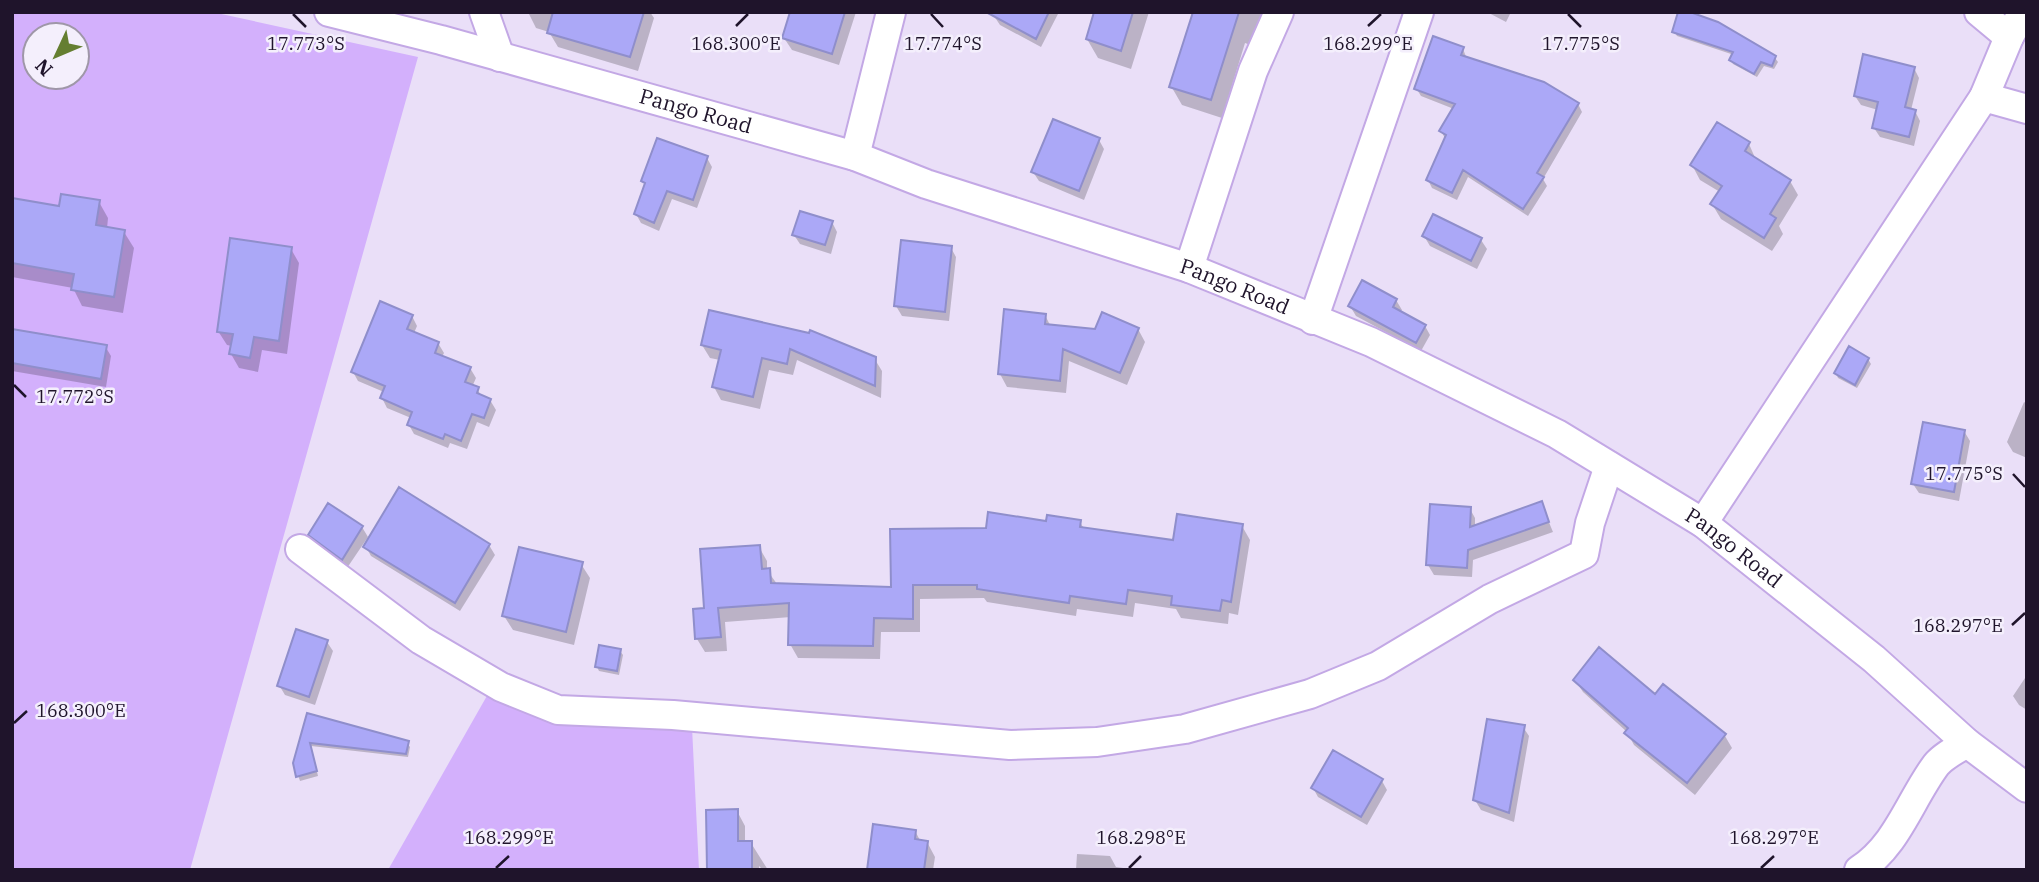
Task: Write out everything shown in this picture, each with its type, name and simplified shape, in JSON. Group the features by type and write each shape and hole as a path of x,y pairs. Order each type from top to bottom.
{"street":[{"name":"Pango Road","path":"329,12 855,156 926,184 1189,268 1371,342 1557,434 1703,523 1874,659 1967,743 2027,788"},
{"path":"484,12 500,57"},
{"path":"855,156 891,12"},
{"path":"1189,268 1253,71 1279,12"},
{"path":"1313,320 1419,12"},
{"path":"1979,12 2008,37"},
{"path":"1703,523 1984,97 2008,37 2023,12"},
{"path":"1984,97 2027,109"},
{"path":"300,550 421,640 501,687 558,710 673,715 1010,745 1097,742 1185,729 1310,694 1378,666 1490,599 1584,554 1590,523 1609,466"},
{"path":"1859,870 1876,859 1912,807 1937,763 1967,743"}],"shaded area":[{"path":"12,12 212,12 418,57 190,870 12,870"},
{"path":"488,694 692,727 699,870 388,870"}],"building":[{"path":"553,12 644,12 630,57 547,33"},
{"path":"790,12 845,12 832,54 782,38"},
{"path":"986,12 1049,12 1036,39"},
{"path":"1094,12 1133,12 1121,51 1086,39"},
{"path":"1193,12 1239,12 1211,100 1169,87"},
{"path":"1678,12 1690,12 1718,22 1776,56 1772,66 1761,62 1754,74 1729,60 1733,52 1672,32"},
{"path":"1433,36 1464,47 1461,55 1544,82 1579,103 1537,173 1544,177 1523,209 1463,170 1452,193 1426,180 1446,135 1439,131 1455,104 1414,89"},
{"path":"1863,54 1915,67 1905,107 1916,110 1909,137 1872,128 1878,102 1854,96"},
{"path":"1053,119 1100,138 1079,191 1031,172"},
{"path":"1717,122 1750,142 1745,151 1791,180 1770,214 1776,218 1764,238 1710,204 1722,186 1690,165"},
{"path":"657,138 708,156 693,200 667,191 654,223 634,214 645,183 641,181"},
{"path":"61,194 100,200 96,225 125,230 114,297 71,290 74,274 12,263 12,198 59,206"},
{"path":"800,211 833,221 825,245 792,235"},
{"path":"1433,214 1482,238 1471,261 1422,236"},
{"path":"230,238 292,247 279,341 254,337 250,358 229,354 233,334 217,332"},
{"path":"901,240 952,246 945,312 894,306"},
{"path":"1362,280 1397,299 1393,307 1426,325 1416,343 1348,306"},
{"path":"380,301 413,315 407,329 439,342 435,353 471,367 465,382 479,387 477,393 491,399 484,418 472,414 461,441 445,434 443,439 407,425 412,412 380,398 385,386 351,372"},
{"path":"1004,309 1046,314 1045,324 1095,329 1102,312 1139,328 1120,373 1063,349 1060,381 998,374"},
{"path":"709,310 809,333 810,330 876,357 875,386 790,349 787,364 762,358 753,397 712,387 721,350 701,345"},
{"path":"12,329 107,345 101,379 12,363"},
{"path":"1849,346 1869,358 1855,385 1834,373"},
{"path":"1923,422 1965,430 1954,492 1911,484"},
{"path":"399,487 490,544 455,603 363,547"},
{"path":"1542,501 1549,522 1468,550 1467,568 1426,565 1430,504 1471,507 1470,527"},
{"path":"328,503 363,526 342,560 308,535"},
{"path":"988,512 1046,521 1047,515 1081,520 1080,527 1173,540 1177,514 1243,524 1231,602 1222,600 1220,611 1171,605 1172,596 1128,590 1126,604 1070,596 1069,603 977,589 977,585 913,585 913,619 874,618 873,646 788,645 789,603 718,608 721,637 695,639 693,609 704,608 700,549 760,545 762,569 770,568 771,583 891,587 890,529 986,528"},
{"path":"519,547 583,562 566,632 502,616"},
{"path":"296,629 328,640 309,697 277,686"},
{"path":"599,645 621,649 617,671 595,667"},
{"path":"1599,647 1655,694 1663,684 1726,734 1687,783 1624,733 1628,728 1573,680"},
{"path":"307,713 409,741 406,754 310,743 317,771 296,777 293,763"},
{"path":"1487,719 1525,725 1509,813 1473,800"},
{"path":"1333,750 1383,779 1361,817 1311,788"},
{"path":"738,809 738,841 752,841 752,870 707,870 706,810"},
{"path":"873,824 916,830 915,839 928,841 924,870 867,870"}]}
